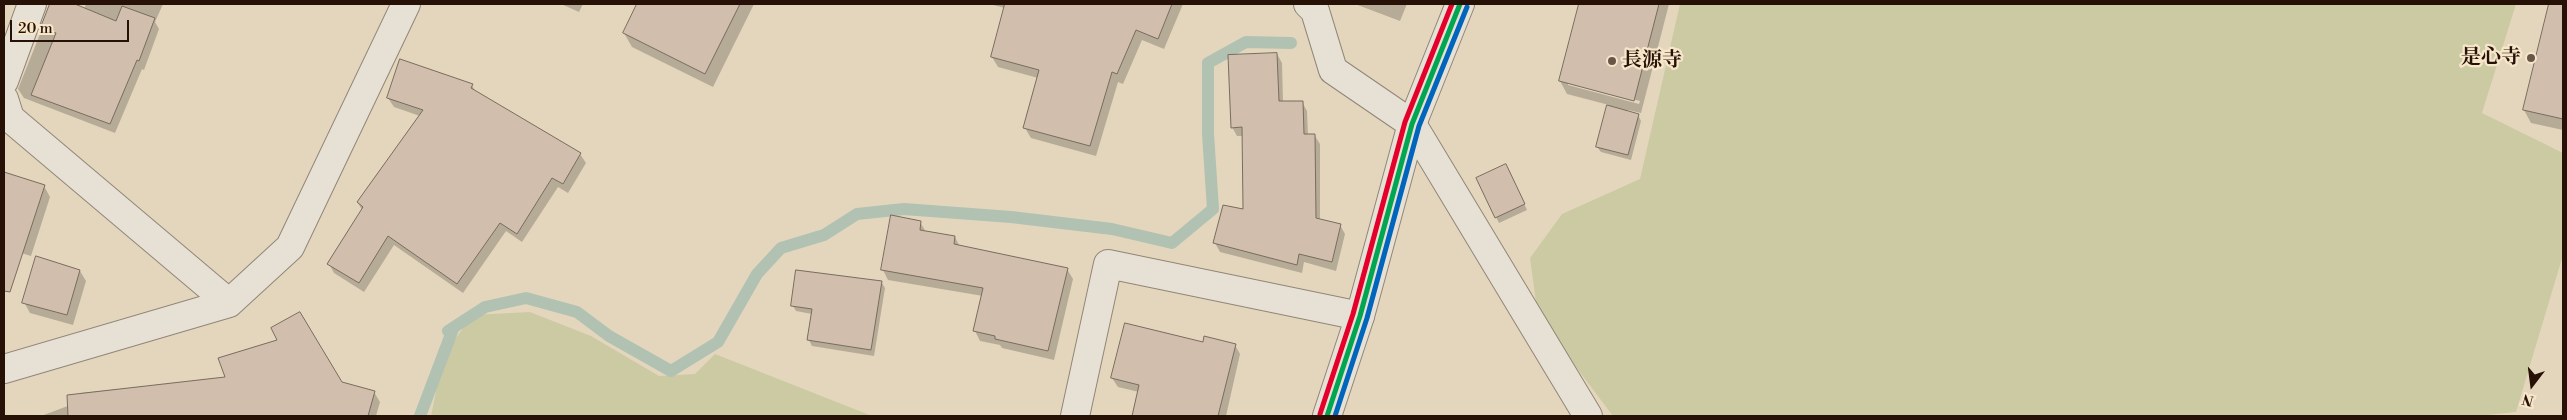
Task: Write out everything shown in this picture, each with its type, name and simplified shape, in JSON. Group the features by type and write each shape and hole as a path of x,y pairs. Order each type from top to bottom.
{"street":[{"path":"4,81 32,4"},
{"path":"4,369 229,303 290,247 406,4"},
{"path":"1308,4 1315,11 1333,70 1412,124 1588,416"},
{"path":"1327,416 1360,316 1412,124 1460,4"},
{"path":"4,99 10,118 229,303"},
{"path":"1075,416 1108,264 1360,316"}],"shaded area":[{"path":"1680,4 2516,4 2482,113 2563,153 2563,255 2516,412 2477,416 1613,416 1538,317 1530,258 1562,214 1640,179"},
{"path":"530,312 591,336 659,376 695,374 715,354 872,416 431,416 443,357 472,315"}],"building":[{"path":"50,4 75,4 116,21 122,6 155,18 139,61 137,60 110,124 31,95 56,33 41,27"},
{"path":"637,4 740,4 705,74 623,33"},
{"path":"1005,4 1172,4 1158,39 1136,30 1117,74 1112,72 1090,146 1023,128 1039,70 991,57"},
{"path":"1579,4 1659,4 1634,101 1559,81"},
{"path":"2549,4 2563,4 2563,119 2523,110"},
{"path":"1277,53 1279,101 1303,101 1304,134 1315,134 1316,218 1341,224 1332,262 1299,254 1297,265 1213,243 1223,205 1243,209 1242,127 1231,128 1228,55"},
{"path":"400,59 473,84 471,88 581,153 563,184 552,178 517,234 500,223 457,284 388,236 359,283 327,264 363,207 357,202 423,110 387,98"},
{"path":"1607,105 1639,114 1628,155 1596,147"},
{"path":"1506,164 1525,204 1495,218 1476,178"},
{"path":"4,172 45,185 10,292 4,291"},
{"path":"891,215 921,221 920,230 955,236 954,244 1068,268 1048,351 995,339 995,336 973,331 983,288 881,270"},
{"path":"36,256 80,270 67,315 22,303"},
{"path":"796,270 882,281 871,350 807,340 812,309 791,306"},
{"path":"300,312 342,382 375,391 368,416 68,416 67,395 225,377 218,358 277,340 271,328"},
{"path":"1125,323 1203,342 1204,336 1236,344 1218,416 1132,416 1139,385 1111,378"}],"waterway":[{"path":"420,416 453,329 448,331 485,307 526,298 577,312 609,336 671,371 718,342 757,274 781,248 824,235 857,214 904,209 1011,217 1112,229 1172,243 1213,209 1208,134 1208,63 1246,42 1291,43"}],"transit line":[{"path":"1320,414 1353,314 1405,122 1452,4"},
{"path":"1327,416 1360,316 1412,124 1460,4"},
{"path":"1335,416 1367,318 1419,126 1467,7"}],"place":[{"name":"是心寺","path":"2531,58"},
{"name":"長源寺","path":"1612,61"}]}
